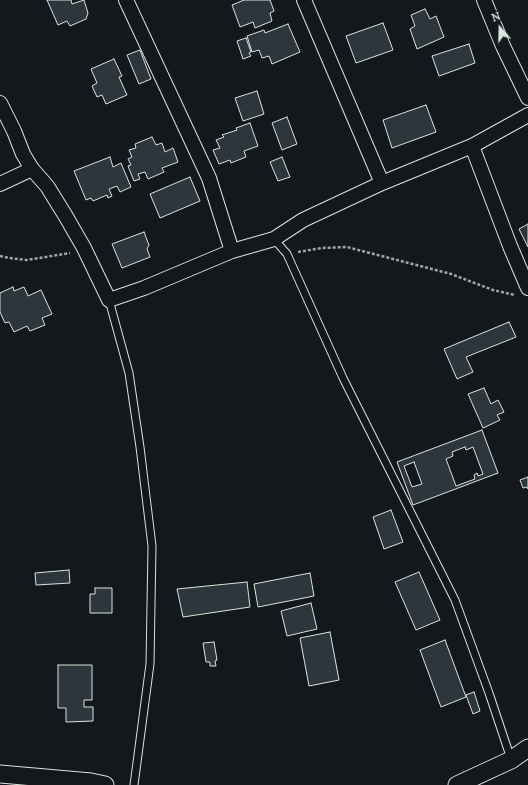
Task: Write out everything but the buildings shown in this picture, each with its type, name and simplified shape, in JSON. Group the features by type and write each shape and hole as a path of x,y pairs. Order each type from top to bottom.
{"street":[{"path":"126,0 208,178 232,251"},
{"path":"304,0 382,183"},
{"path":"484,0 528,98"},
{"path":"0,103 14,131 23,154 32,170 47,186 84,248 109,300 144,288 232,251 274,238 303,220 382,183 472,146 528,116"},
{"path":"472,146 510,246 522,292"},
{"path":"0,184 32,170"},
{"path":"457,785 511,760 528,748"},
{"path":"0,774 91,782 104,785"}],"lane":[{"path":"274,238 287,254 343,378 455,600 489,693 511,760"},
{"path":"109,300 129,373 152,546 150,664 134,785"}],"path":[{"path":"287,254 322,248 347,247 450,274 493,290 511,294 522,292"},
{"path":"0,256 27,260 62,254 84,248"}]}
